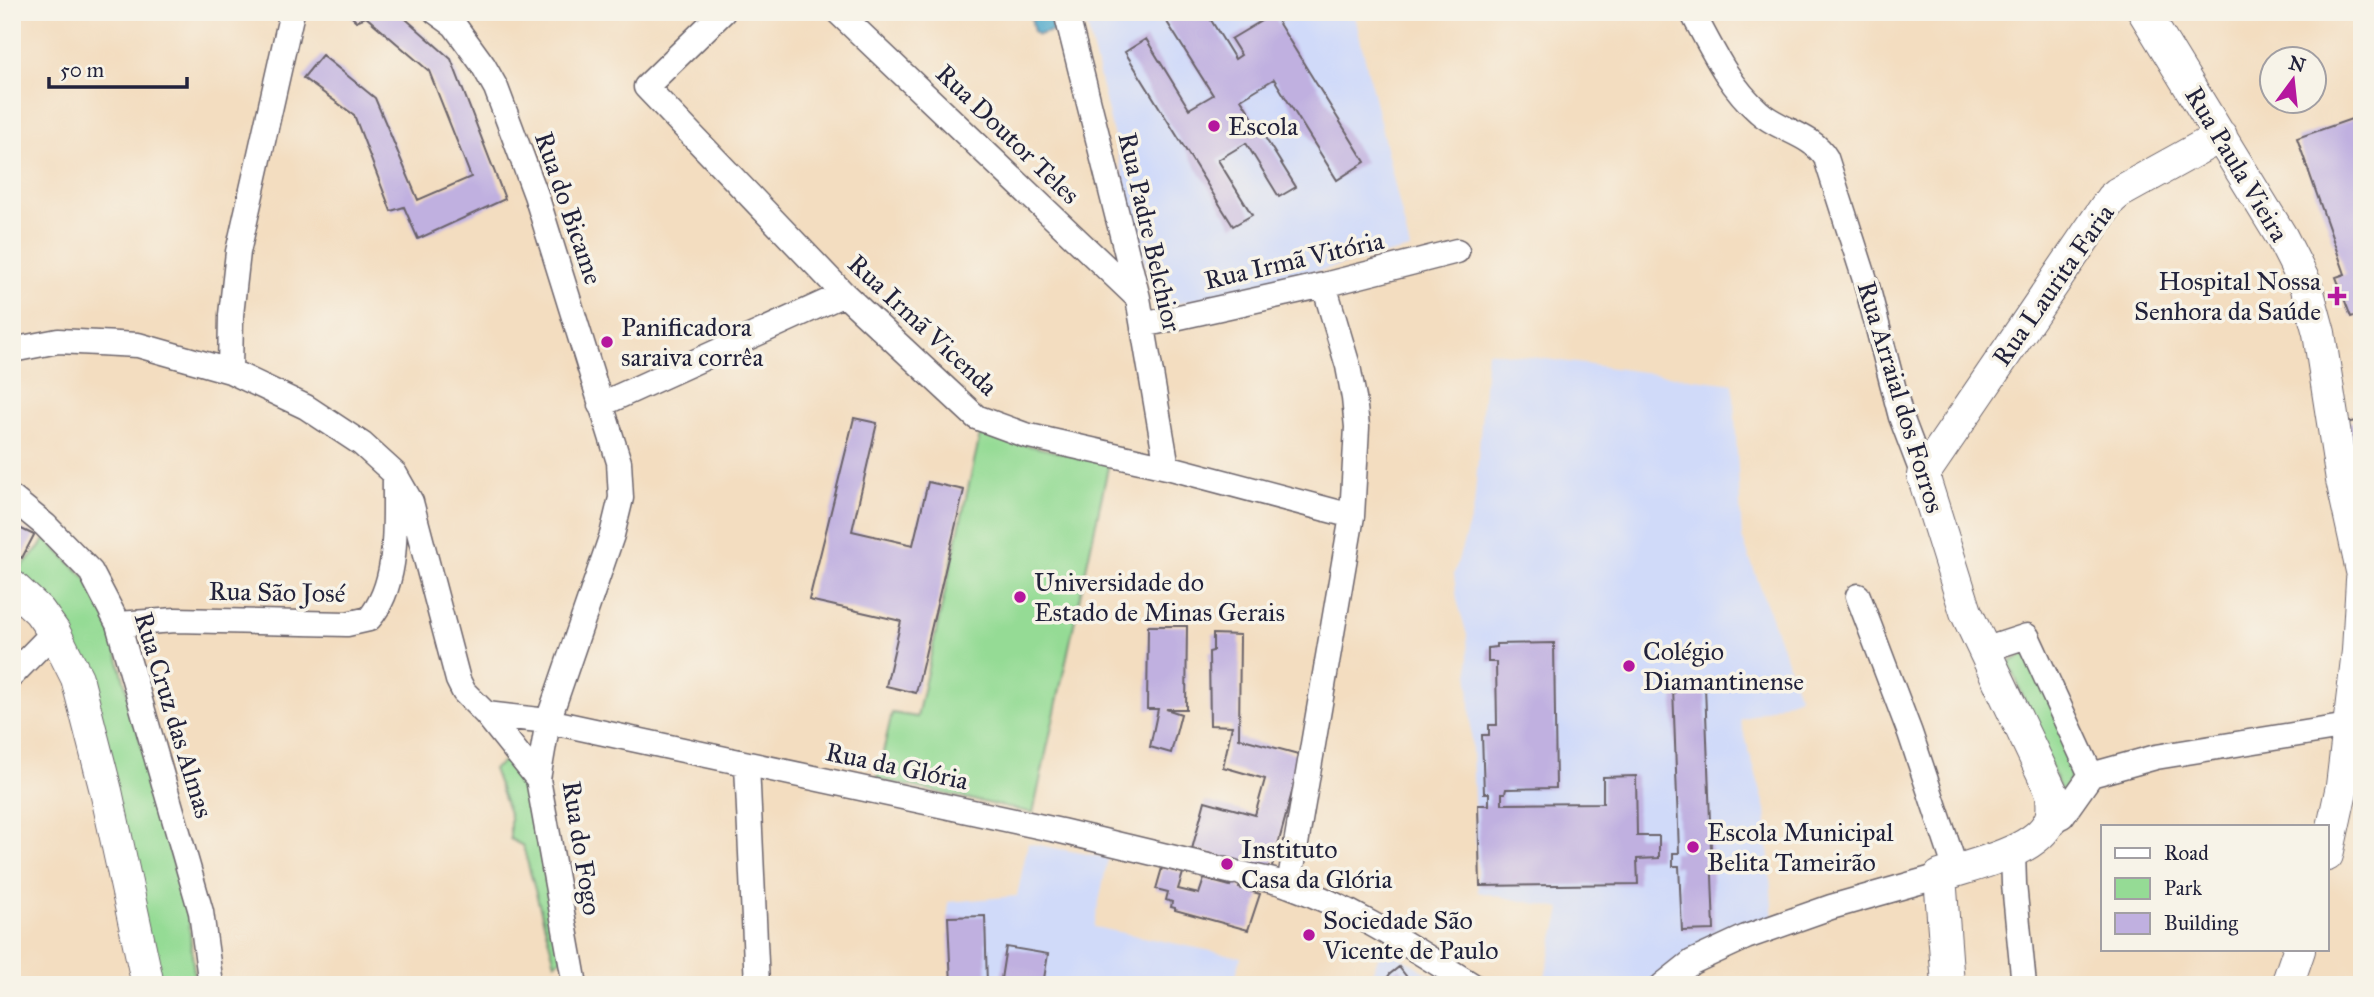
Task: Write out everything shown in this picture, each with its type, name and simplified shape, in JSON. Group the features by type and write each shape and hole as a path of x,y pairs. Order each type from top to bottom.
{"main road":[{"name":"Rua Paula Vieira","path":"2144,12 2281,236 2306,285 2319,333 2342,480 2362,570"},
{"name":"Rua Laurita Faria","path":"1923,475 2111,200 2118,193 2221,136"},
{"name":"Rua Arraial dos Forros","path":"1923,475 1966,612 2052,793 2053,811 2050,822"},
{"path":"2328,852 2352,789 2362,580"},
{"path":"12,586 39,611 54,632 77,678 106,791 148,985"},
{"path":"1948,985 1948,873 2013,852 2037,837 2050,822"},
{"path":"2287,985 2299,951"}],"street":[{"path":"230,371 231,315 238,251 292,12"},
{"name":"Rua Doutor Teles","path":"838,12 1138,298"},
{"name":"Rua Padre Belchior","path":"1066,12 1138,298 1167,467"},
{"name":"Rua Arraial dos Forros","path":"1692,12 1729,78 1748,101 1772,122 1818,148 1826,158 1867,286 1901,416 1923,475"},
{"name":"Rua Irmã Vicenda","path":"717,15 646,87 844,294 976,417 1005,430 1167,467 1352,516"},
{"name":"Rua do Bicame","path":"446,16 484,65 496,88 536,195 619,462 621,498 612,535 548,721"},
{"name":"Rua Irmã Vitória","path":"1143,325 1324,285 1457,251"},
{"path":"1289,885 1352,516 1357,427 1354,398 1348,366 1324,285"},
{"path":"600,405 844,294"},
{"path":"12,350 58,341 138,345 230,371 279,393 362,444 395,474 411,502 458,680 464,692 486,714 538,779"},
{"name":"Rua São José","path":"118,624 176,620 347,624 369,619 383,597 391,568 395,474"},
{"name":"Rua Cruz das Almas","path":"12,498 45,525 91,572 118,624 201,912 211,985"},
{"path":"1663,985 1692,962 1734,942 1831,907 1948,873 1910,733 1858,596"},
{"path":"12,675 54,632"},
{"path":"1984,650 2026,636 2091,775"},
{"name":"Rua da Glória","path":"486,714 548,721 1061,831 1289,885 1383,930 1472,985"},
{"path":"2050,822 2062,816 2091,775 2156,757 2355,715"},
{"name":"Rua do Fogo","path":"548,721 538,779 575,985"},
{"path":"747,765 757,985"},
{"path":"2013,852 2024,985"}],"shaded area":[{"path":"1084,12 1354,12 1410,249 1155,309"},
{"name":"Colégio Diamantinense","path":"1487,351 1733,384 1742,537 1800,697 1740,720 1766,809 1773,923 1685,957 1650,985 1543,985 1561,909 1478,892 1467,635 1457,600 1454,574 1474,507"},
{"path":"1028,843 1108,858 1094,927 1241,957 1233,985 951,985 948,902 1017,896"},
{"path":"1383,946 1447,985 1367,985"}],"green space":[{"path":"980,435 1109,463 1033,813 877,779 892,713 917,717"},
{"path":"46,539 88,580 106,613 189,922 195,985 154,985 84,673 15,574"},
{"path":"2028,653 2077,764 2062,794 2009,662"},
{"path":"507,760 532,781 564,957 555,963 523,846 510,839 510,816 493,769"}],"water":[{"path":"1031,16 1050,18 1053,31 1038,35 1034,32"}],"building":[{"path":"347,12 398,12 451,59 505,199 418,239 404,207 391,211 354,115 303,78 322,55 375,98 418,200 471,177 429,71 366,17 356,21"},
{"name":"Escola","path":"1183,12 1206,12 1235,59 1241,55 1231,39 1273,14 1365,162 1337,180 1274,79 1241,99 1296,187 1279,197 1246,143 1218,160 1252,215 1233,226 1125,52 1146,39 1189,109 1213,95 1167,22"},
{"path":"2360,116 2361,326 2357,315 2351,317 2336,277 2345,274 2297,138"},
{"path":"854,418 877,423 852,531 913,545 928,482 964,490 916,693 886,686 901,621 809,600"},
{"path":"2362,420 2362,507 2346,423"},
{"path":"12,514 18,517 13,525 34,535 22,558 12,553"},
{"path":"1148,626 1187,626 1186,709 1166,709 1181,714 1171,753 1150,747 1158,709 1147,709"},
{"path":"1213,634 1240,635 1239,738 1302,755 1271,871 1245,865 1239,888 1260,894 1248,930 1175,910 1171,907 1172,902 1166,900 1168,892 1156,889 1162,868 1183,873 1178,889 1199,894 1204,879 1230,886 1236,861 1192,849 1205,801 1255,815 1265,779 1223,767 1232,726 1210,725 1209,652 1213,651"},
{"path":"1554,643 1556,788 1506,789 1505,793 1502,793 1502,804 1603,803 1603,777 1636,776 1637,836 1659,836 1659,858 1637,859 1638,884 1480,886 1478,805 1489,805 1489,793 1484,793 1482,735 1489,735 1489,725 1497,725 1496,662 1488,662 1488,648 1496,647 1496,644"},
{"path":"1705,686 1714,930 1682,931 1679,866 1673,866 1673,853 1679,853 1673,687"},
{"path":"985,916 987,985 951,985 948,917"},
{"path":"1006,947 1048,954 1043,985 1001,979"},
{"path":"1399,967 1413,985 1382,985 1390,974"}],"place":[{"name":"Escola","path":"1214,126"},
{"name":"Hospital Nossa Senhora da Saúde","path":"2337,296"},
{"name":"Panificadora saraiva corrêa","path":"607,342"},
{"name":"Universidade do Estado de Minas Gerais","path":"1020,597"},
{"name":"Colégio Diamantinense","path":"1629,666"},
{"name":"Escola Municipal Belita Tameirão","path":"1693,847"},
{"name":"Instituto Casa da Glória","path":"1227,864"},
{"name":"Sociedade São Vicente de Paulo","path":"1309,935"}]}
